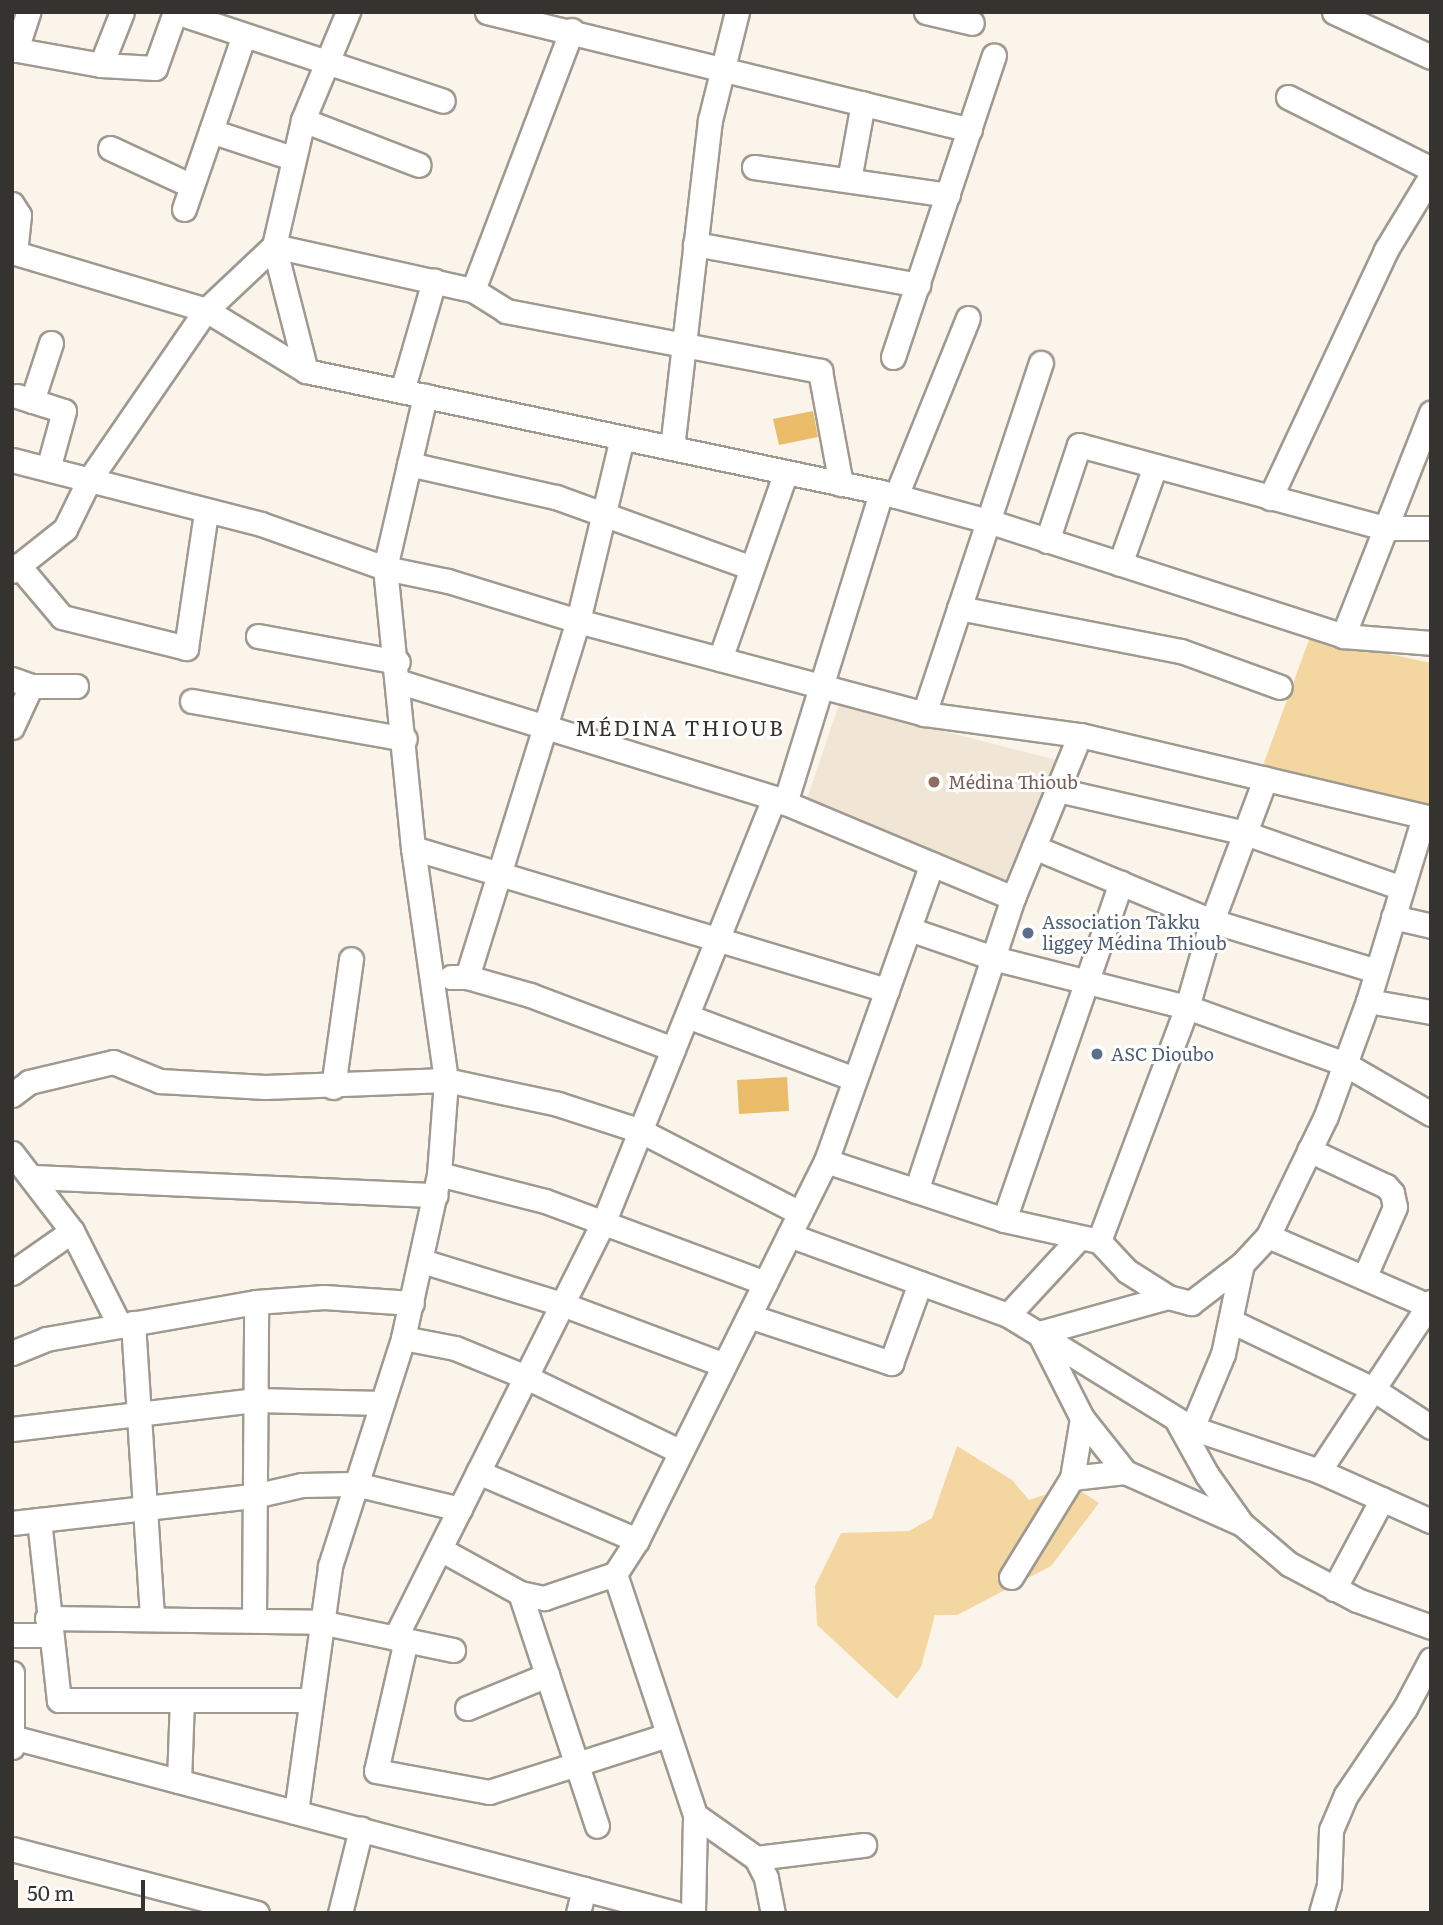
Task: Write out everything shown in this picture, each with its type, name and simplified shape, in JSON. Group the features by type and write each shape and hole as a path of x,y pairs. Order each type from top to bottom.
{"street":[{"path":"27,12 14,49 101,65 155,68 175,12 443,102"},
{"path":"101,65 122,12"},
{"path":"306,371 274,246 292,158 303,120 348,12"},
{"path":"486,12 572,30 970,130"},
{"path":"673,448 710,120 737,12"},
{"path":"926,12 972,23"},
{"path":"1334,12 1431,57"},
{"path":"473,290 572,30"},
{"path":"184,209 244,35"},
{"path":"893,357 994,55"},
{"path":"1288,97 1431,169"},
{"path":"849,180 863,103"},
{"path":"303,120 419,165"},
{"path":"211,131 292,158"},
{"path":"110,148 192,186"},
{"path":"754,167 948,195"},
{"path":"1270,498 1386,250 1431,176"},
{"path":"12,204 19,215 14,252 206,310 306,371 888,494 988,521 1343,636 1431,643"},
{"path":"695,244 918,285"},
{"path":"274,246 473,290 506,312 629,337 684,342 820,371 841,484"},
{"path":"206,513 186,648 62,617 15,568 65,529 89,480 206,310 274,246"},
{"path":"402,391 434,281"},
{"path":"668,1735 489,1792 376,1771 401,1639 440,1549 604,1221 718,939 780,801 888,494 968,318"},
{"path":"48,469 64,411 24,398 51,342"},
{"path":"924,713 1041,363"},
{"path":"296,1812 320,1622 330,1566 403,1338 437,1185 446,1080 413,848 399,672 386,568 425,396"},
{"path":"1343,636 1431,413"},
{"path":"467,977 578,621 622,438"},
{"path":"1047,541 1079,444 1385,528 1431,528"},
{"path":"12,460 206,513 261,524 386,568 448,581 578,621 821,687 924,713 1080,735 1428,818 1402,888 1368,1001 1345,1063 1309,1150 1268,1236 1242,1264 1191,1303 1168,1297 1127,1271 1089,1239 1004,1220 826,1161"},
{"path":"409,464 556,497 752,568"},
{"path":"1120,564 1155,466"},
{"path":"720,659 786,472"},
{"path":"959,608 1181,651 1280,687"},
{"path":"258,636 399,672 545,727 780,801 1013,898"},
{"path":"12,727 22,682 76,686"},
{"path":"192,701 405,738"},
{"path":"916,1191 1013,898 1080,735"},
{"path":"1008,1315 1089,1239 1187,1007 1212,921 1265,779"},
{"path":"1058,790 1245,833 1402,888"},
{"path":"1034,847 1212,921 1377,971"},
{"path":"413,848 887,990"},
{"path":"440,1549 520,1593 544,1598 615,1574 637,1541 826,1161 932,864"},
{"path":"1004,1220 1121,883"},
{"path":"1394,917 1431,926"},
{"path":"909,929 993,958 1187,1007 1345,1063 1431,1114"},
{"path":"333,1087 351,959"},
{"path":"432,977 467,977 530,995 673,1049"},
{"path":"1368,1001 1431,1012"},
{"path":"687,1016 855,1079"},
{"path":"12,1095 29,1082 113,1062 160,1082 333,1087 446,1080 558,1104 640,1130 800,1213"},
{"path":"1309,1150 1386,1186 1392,1193 1395,1207 1364,1278"},
{"path":"12,1153 34,1178 72,1231 127,1325 139,1415 152,1618"},
{"path":"34,1178 437,1185 604,1221 765,1283"},
{"path":"12,1273 72,1231"},
{"path":"789,1235 1008,1315 1184,1423 1320,1471 1431,1521"},
{"path":"1268,1236 1430,1305 1320,1471"},
{"path":"422,1261 562,1304 724,1365"},
{"path":"1242,1264 1233,1322 1184,1423 1206,1475 1242,1524 1289,1564 1335,1588 1431,1627"},
{"path":"749,1316 891,1363 920,1283"},
{"path":"12,1353 46,1339 256,1302 324,1297 412,1303"},
{"path":"1039,1333 1168,1297"},
{"path":"254,1618 256,1302"},
{"path":"1233,1322 1373,1389 1431,1427"},
{"path":"1039,1333 1082,1418 1125,1472 1242,1524"},
{"path":"403,1338 455,1348 526,1377 681,1452"},
{"path":"12,1429 254,1400 382,1402"},
{"path":"1011,1577 1072,1478 1082,1418"},
{"path":"478,1472 637,1541"},
{"path":"1072,1478 1125,1472"},
{"path":"12,1523 254,1496 302,1485 355,1484 460,1509"},
{"path":"1335,1588 1382,1499"},
{"path":"39,1520 48,1626 59,1700 310,1700"},
{"path":"615,1574 695,1815 693,1913"},
{"path":"520,1593 597,1826"},
{"path":"12,1635 48,1626 152,1618 254,1618 320,1622 453,1650"},
{"path":"1321,1913 1329,1885 1331,1830 1346,1795 1405,1709 1431,1659"},
{"path":"12,1673 13,1741 179,1781 675,1913"},
{"path":"467,1708 547,1675"},
{"path":"179,1781 182,1700"},
{"path":"695,1815 756,1858 766,1878 773,1913"},
{"path":"340,1913 360,1829"},
{"path":"756,1858 864,1845"},
{"path":"12,1849 257,1913"},
{"path":"578,1913 584,1889"}],"shaded area":[{"path":"1310,637 1431,663 1431,811 1261,771"},
{"name":"Médina Thioub","path":"839,704 1064,762 1012,886 806,802"},
{"path":"957,1446 1012,1480 1029,1500 1073,1486 1099,1503 1051,1566 957,1615 935,1615 921,1667 897,1699 817,1625 815,1586 841,1533 909,1531 932,1518"}],"building":[{"path":"813,411 818,437 779,445 773,419"},
{"path":"787,1077 789,1111 739,1114 737,1080"}],"place":[{"name":"Médina Thioub","path":"934,782"},
{"name":"Association Takku liggey Médina Thioub","path":"1028,933"},
{"name":"ASC Dioubo","path":"1097,1054"}],"district":[{"name":"MÉDINA THIOUB","path":"680,727"}]}
